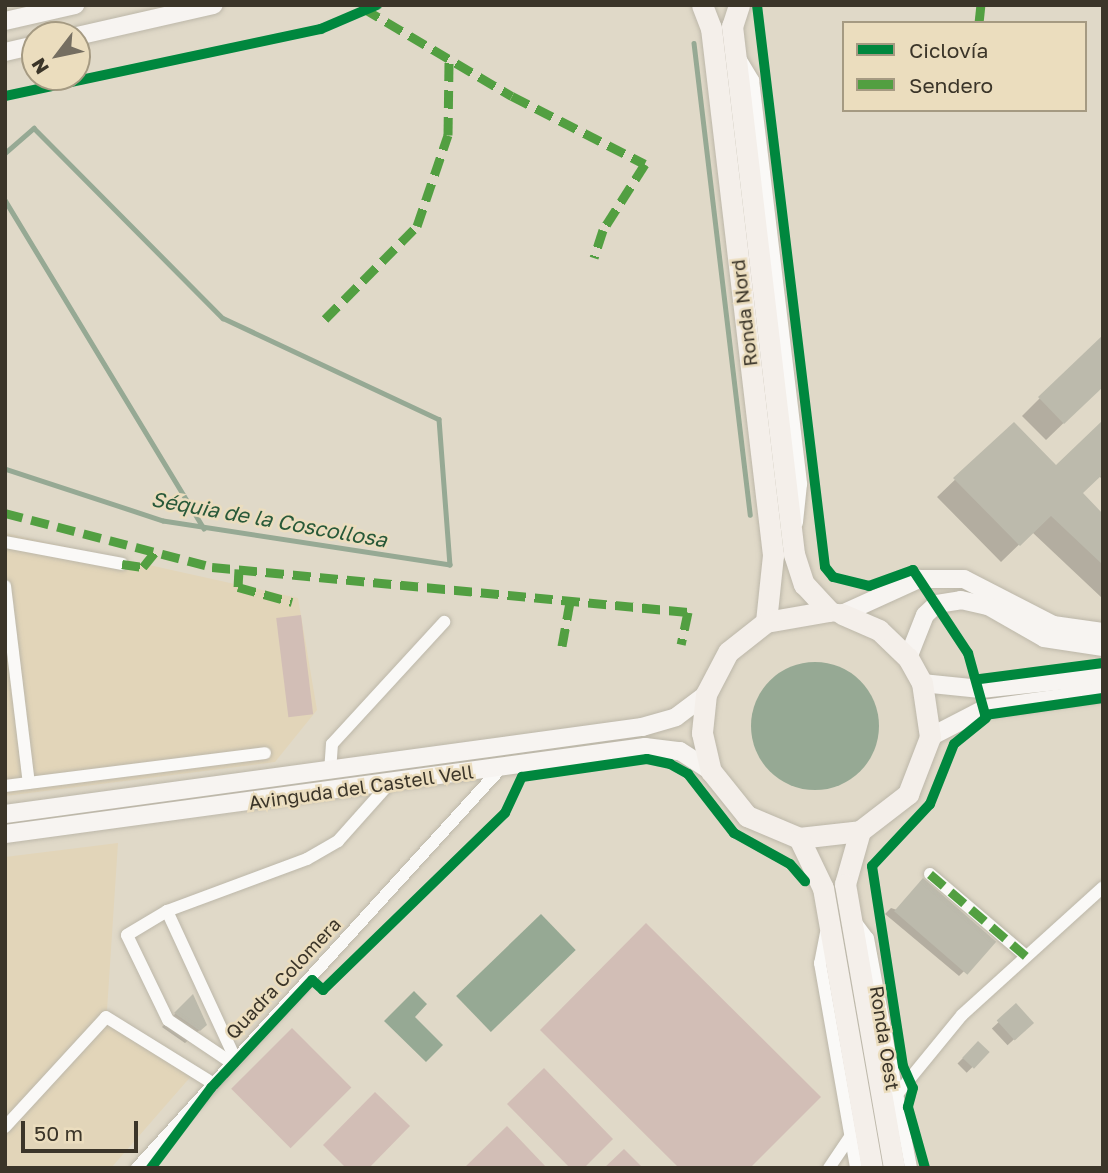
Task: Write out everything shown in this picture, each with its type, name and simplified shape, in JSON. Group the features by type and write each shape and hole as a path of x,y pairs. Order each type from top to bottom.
{"main road":[{"path":"5,21 75,5"},
{"path":"91,33 214,5"},
{"name":"Ronda Nord","path":"702,5 711,28 773,555 766,622"},
{"name":"Ronda Nord","path":"739,5 735,51 794,554 804,584 835,612"},
{"path":"835,612 879,630 908,658 922,683 930,737 908,794 860,831 799,838 747,816 711,771 702,733 706,694 728,652 766,622 835,612 919,579 964,579 1052,625 1103,632"},
{"path":"908,658 925,615 937,604 961,600 988,606 1044,638 1103,647"},
{"path":"922,683 981,689 1103,676"},
{"path":"930,737 984,709 1103,692"},
{"name":"Avinguda del Castell Vell","path":"5,814 330,772 642,727 676,717 706,694"},
{"name":"Avinguda del Castell Vell","path":"5,834 645,747 680,751 711,771"},
{"name":"Ronda Oest","path":"860,831 839,916 872,1168"},
{"name":"Ronda Oest","path":"799,838 817,867 839,916 894,1168"}],"street":[{"path":"5,542 122,564"},
{"path":"5,586 29,783"},
{"path":"330,772 331,744 444,622"},
{"path":"5,786 265,754"},
{"path":"211,760 214,787"},
{"name":"Quadra Colomera","path":"137,1168 231,1058 501,768"},
{"path":"231,1058 169,1020 127,935 167,911 328,847 389,783"},
{"path":"930,874 1026,956"},
{"path":"894,1098 915,1068 1026,956 1103,887"},
{"path":"167,911 231,1058"},
{"name":"Ronda Oest","path":"856,1168 820,963 839,916 869,938 894,1098 911,1168"},
{"path":"5,1127 106,1017 211,1082"},
{"path":"889,1064 915,1068"},
{"path":"829,1168 850,1137"}],"shaded area":[{"path":"5,533 298,598 317,710 275,762 5,796"},
{"path":"301,615 313,714 288,717 276,618"},
{"path":"815,662 839,667 860,681 874,702 879,726 874,750 860,771 839,785 815,790 791,785 770,771 756,750 751,726 756,702 770,681 791,667"},
{"path":"118,843 107,1010 193,1074 111,1168 5,1168 5,857"},
{"path":"541,914 576,950 491,1032 456,996"},
{"path":"646,923 821,1097 750,1168 679,1168 540,1030"},
{"path":"414,991 427,1004 415,1017 443,1045 426,1062 384,1021"},
{"path":"292,1028 351,1087 291,1148 231,1089"},
{"path":"544,1068 613,1139 584,1168 570,1168 507,1104"},
{"path":"375,1092 410,1126 369,1168 346,1168 323,1145"},
{"path":"507,1126 547,1168 464,1168"},
{"path":"624,1149 643,1168 604,1168"}],"building":[{"path":"1103,335 1103,387 1064,424 1038,397"},
{"path":"1103,420 1103,474 1083,493 1103,514 1103,565 1051,516 1020,546 953,478 1014,422 1056,465"},
{"path":"923,878 996,942 967,975 894,911"},
{"path":"193,994 207,1025 200,1031 174,1013"},
{"path":"1016,1003 1034,1023 1015,1040 997,1020"},
{"path":"978,1041 990,1052 974,1069 962,1058"}],"waterway":[{"path":"694,43 750,515"},
{"name":"Séquia de la Coscollosa","path":"5,153 34,128 223,318 439,419 450,565 163,521 5,469"},
{"name":"Séquia de la Coscollosa","path":"5,200 204,528"}],"marked path":[{"path":"979,21 981,5"},
{"path":"363,8 512,96 645,164 603,230 594,258"},
{"path":"325,319 417,226 448,135 449,59"},
{"path":"5,513 212,567 688,612 681,644"},
{"path":"122,564 143,567 155,552"},
{"path":"239,569 238,587 292,602"},
{"path":"562,646 570,602"},
{"path":"930,874 1026,956"}],"cycle path":[{"path":"5,96 321,29 377,5"},
{"path":"757,5 825,567 833,577 869,586 913,570 968,653 986,718 954,744 930,804 872,866 903,1066 913,1088 908,1107 925,1168"},
{"path":"980,679 1103,663"},
{"path":"985,715 1103,698"},
{"path":"151,1168 211,1088 312,980 323,990 505,813 522,777 647,759 670,764 688,774 734,833 790,864 805,881"}]}
